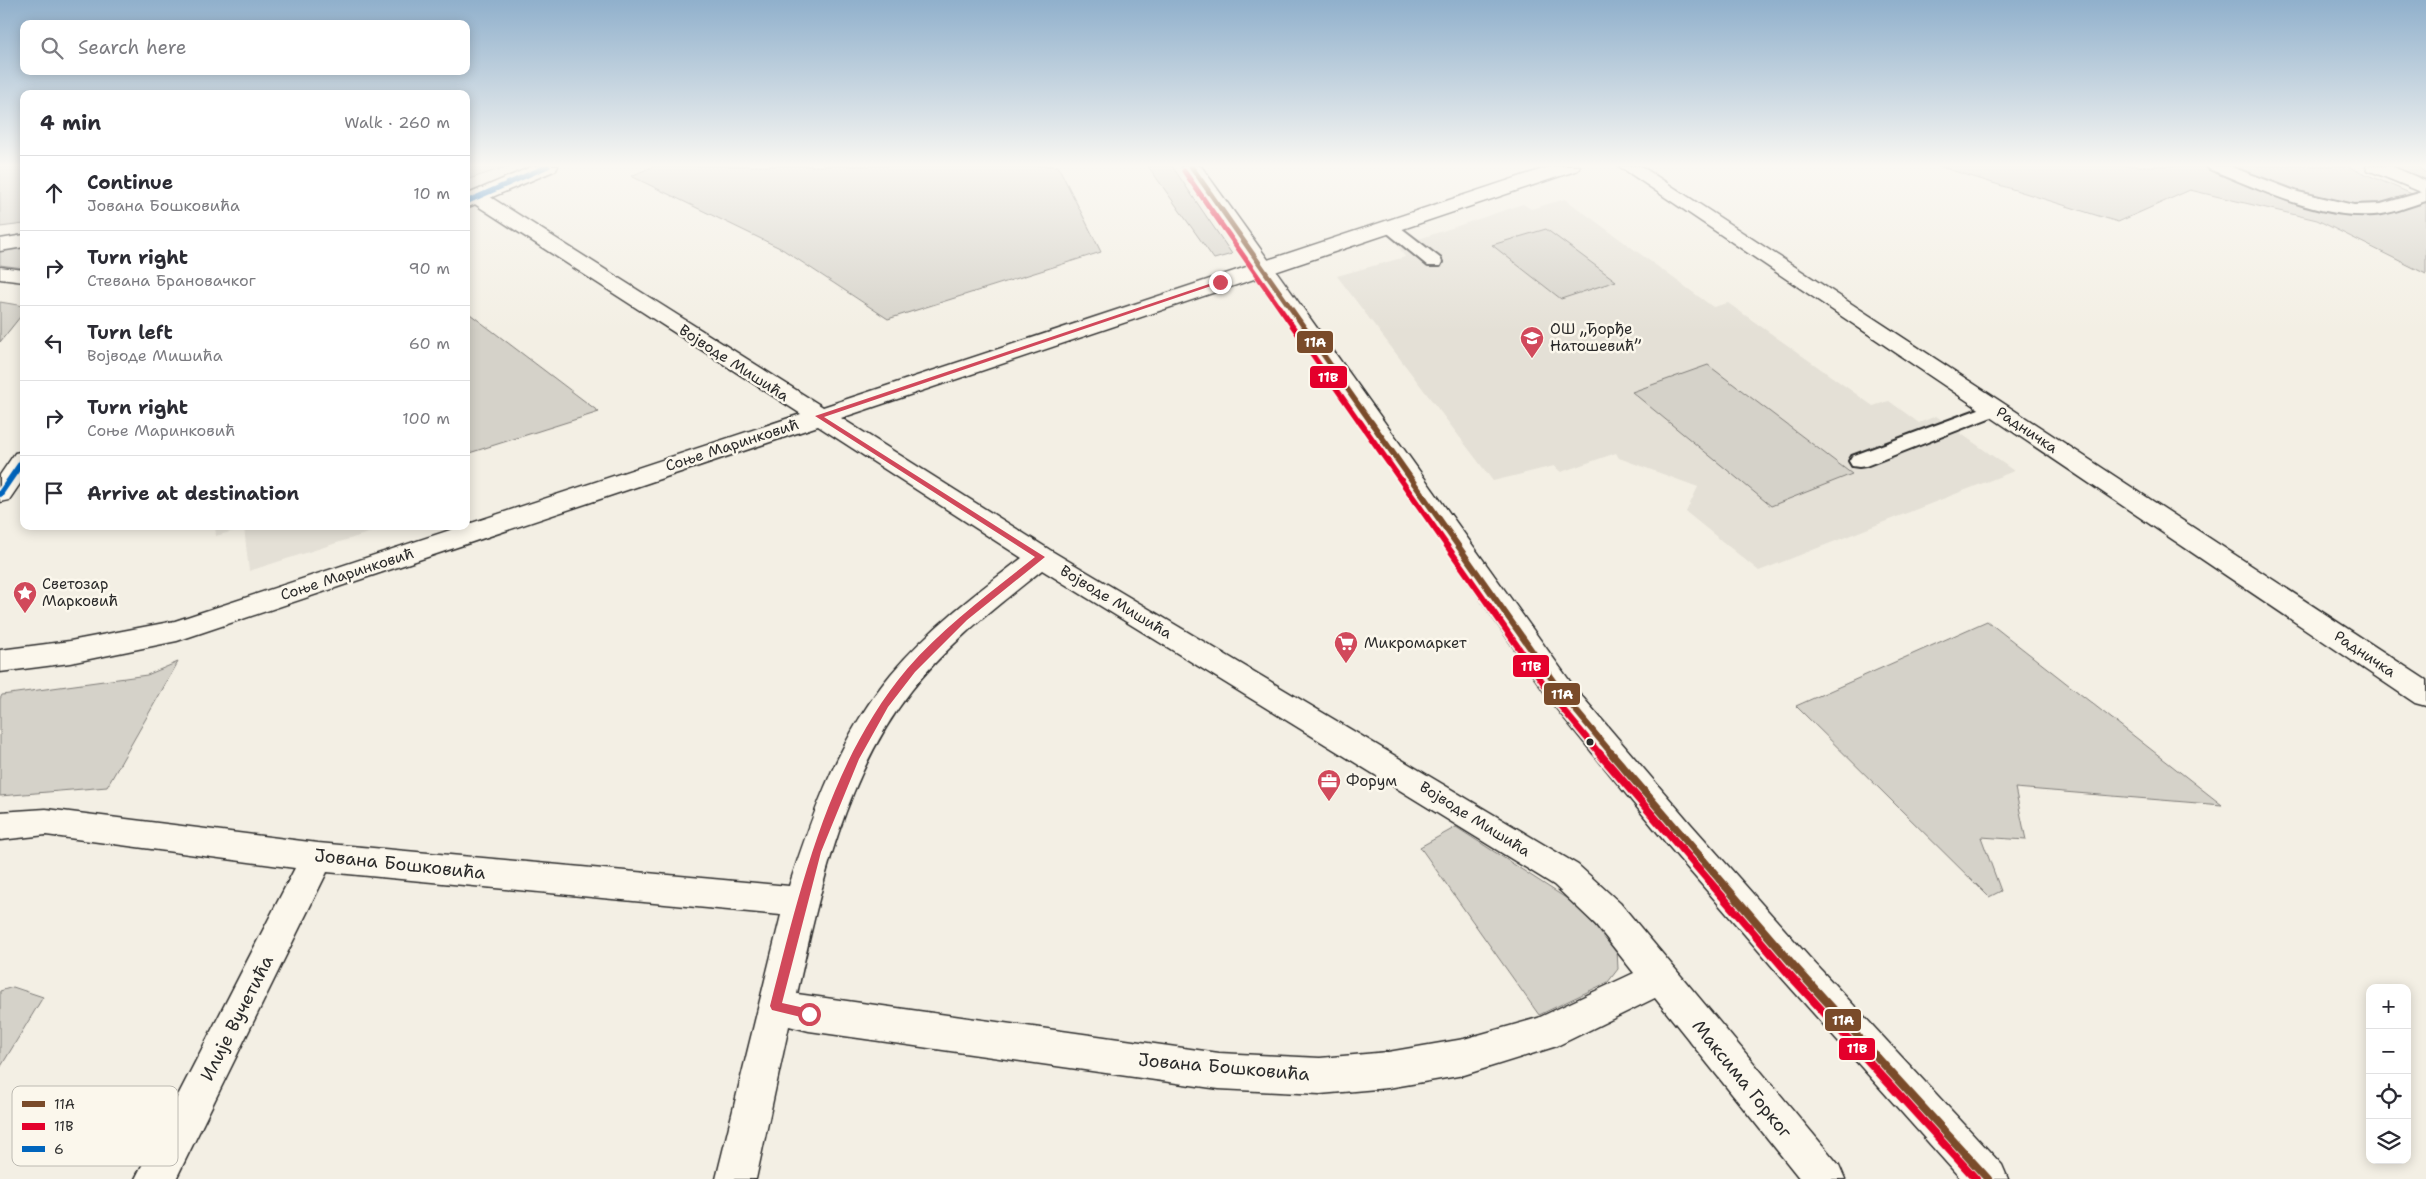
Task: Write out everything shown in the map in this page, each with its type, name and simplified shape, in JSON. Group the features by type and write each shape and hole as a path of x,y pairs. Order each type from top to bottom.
{"street":[{"name":"Војводе Мишића","path":"505,221 1041,557 1566,875 1608,914 1660,978"},
{"path":"1229,221 1563,695 1678,833 1788,959 1988,1179"},
{"name":"Соње Маринковић","path":"0,661 70,652 177,631 1408,221"},
{"name":"Радничка","path":"1711,221 2426,694"},
{"path":"0,245 20,242"},
{"path":"0,273 20,276"},
{"path":"0,494 20,465"},
{"path":"736,1179 802,900 829,819 855,759 885,704 912,670 964,618 1041,557"},
{"name":"Јована Бошковића","path":"0,826 46,822 318,856 765,900 802,900"},
{"name":"Илије Вучетића","path":"178,1133 318,856"},
{"name":"Јована Бошковића","path":"776,1006 809,1014 1210,1069 1320,1076 1388,1070 1464,1057 1544,1034 1660,978"},
{"name":"Максима Горког","path":"1660,978 1825,1179"},
{"name":"Илије Вучетића","path":"155,1179 162,1166"}],"lane":[{"path":"1390,227 1434,262"},
{"path":"1859,461 1996,409"}],"shaded area":[{"path":"0,221 20,221 20,224 0,227"},
{"path":"724,221 1086,221 1101,252 888,319 782,249"},
{"path":"1187,221 1210,221 1232,254 1214,259"},
{"path":"1472,221 1595,221 1713,307 1728,303 1873,406 1889,401 1919,423 1936,416 2014,471 1759,571 1686,512 1698,487 1619,458 1616,453 1561,472 1554,466 1493,481 1337,276 1405,257 1398,246"},
{"path":"2319,221 2426,221 2426,274"},
{"path":"1546,229 1616,281 1561,299 1492,245"},
{"path":"20,248 20,268 0,265 0,251"},
{"path":"0,302 20,305 20,317 0,342"},
{"path":"470,314 599,412 470,453"},
{"path":"1708,365 1852,474 1771,506 1632,392"},
{"path":"215,530 237,530 216,536"},
{"path":"244,530 377,530 249,571"},
{"path":"1987,621 2222,805 2015,788 2026,840 1981,837 2001,891 1989,897 1796,706"},
{"path":"178,662 107,787 0,796 0,699 2,695 147,675"},
{"path":"1456,827 1575,904 1617,950 1618,969 1608,982 1539,1015 1420,847"},
{"path":"13,987 43,997 0,1068 0,991"}],"transit line":[{"name":"11B","path":"1219,221 1556,701 1671,839 1788,973 1976,1179"},
{"name":"11A","path":"1230,221 1563,695 1678,833 1795,967 1988,1179"},
{"name":"6","path":"0,494 20,465"}],"place":[{"name":"ОШ „Ђорђе Натошевић”","path":"1532,359"},
{"name":"Светозар Марковић","path":"25,614"},
{"name":"Микромаркет","path":"1346,664"},
{"name":"Форум","path":"1329,802"}],"route":[{"path":"809,1014 776,1006 802,900 817,852 855,759 885,704 912,670 964,618 1041,557 818,416 1220,282"}]}
